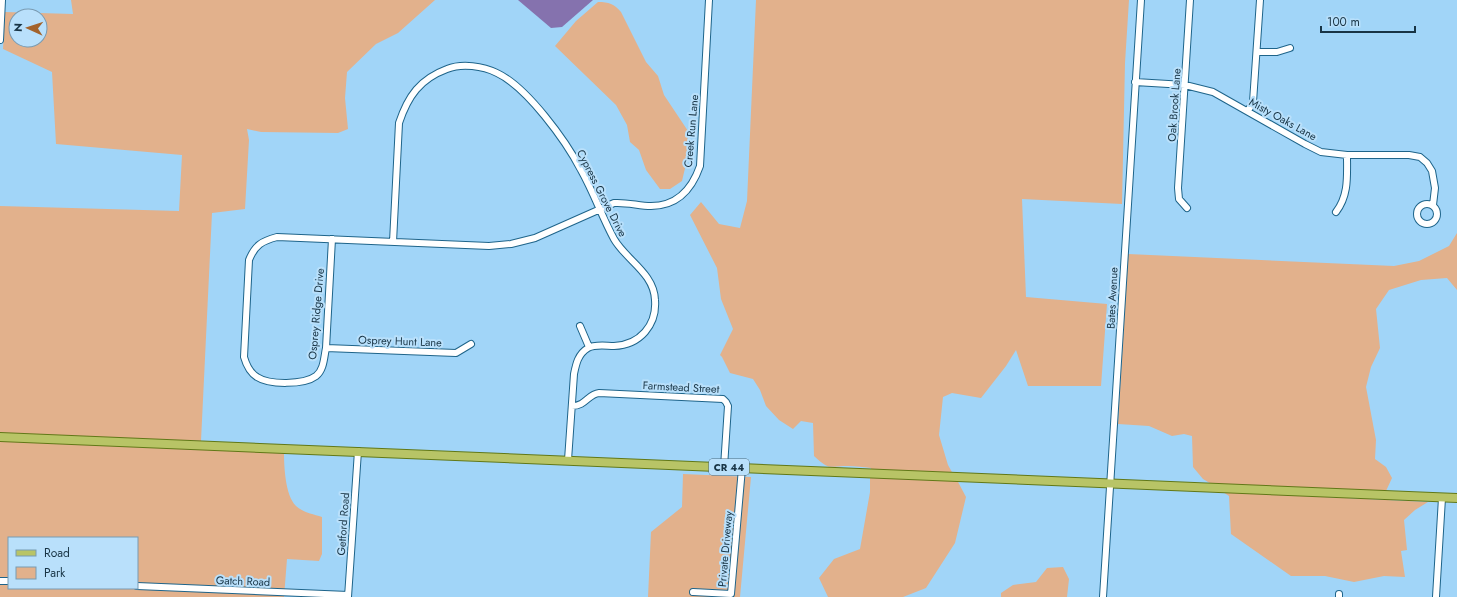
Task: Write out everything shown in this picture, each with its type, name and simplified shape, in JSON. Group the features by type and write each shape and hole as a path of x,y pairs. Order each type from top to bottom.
{"main road":[{"name":"CR 44","path":"0,437 1457,498"}],"street":[{"path":"0,40 2,0"},
{"name":"Creek Run Lane","path":"600,208 624,202 651,206 668,205 684,194 694,182 700,166 709,0"},
{"name":"Bates Avenue","path":"1103,597 1141,0"},
{"name":"Oak Brook Lane","path":"1187,208 1179,199 1178,188 1190,0"},
{"path":"1248,111 1253,102 1260,0"},
{"path":"1257,52 1277,52 1290,48"},
{"name":"Cypress Grove Drive","path":"393,242 399,123 405,105 416,88 431,76 449,68 465,65 498,73 520,90 554,128 581,169 618,246 646,275 653,287 655,314 650,328 641,336 629,343 589,348"},
{"name":"Misty Oaks Lane","path":"1135,82 1185,85 1213,92 1321,152 1347,155 1409,155 1420,157 1427,162 1432,171 1435,188 1433,205"},
{"path":"1336,212 1343,203 1346,193 1347,155"},
{"name":"Osprey Ridge Drive","path":"332,240 326,348 323,364 317,376 306,382 268,382 256,377 248,368 244,357 249,260 254,248 264,241 277,237 489,246 511,244 535,238 600,208"},
{"path":"568,460 576,362 582,353 589,348 580,326"},
{"name":"Osprey Hunt Lane","path":"326,348 456,353 471,344"},
{"name":"Farmstead Street","path":"572,406 582,404 593,395 599,393 723,399 728,405 724,467"},
{"name":"Getford Road","path":"348,596 358,451"},
{"name":"Private Driveway","path":"693,592 731,594 742,468"},
{"path":"1436,597 1442,498"},
{"name":"Gatch Road","path":"138,586 348,596"}],"green space":[{"path":"71,0 435,0 398,33 376,44 347,72 345,98 348,129 338,133 261,132 247,129 249,140 245,209 212,213 201,441 0,434 0,206 179,211 182,155 56,144 52,72 3,49 5,12 8,12 8,48 48,48 48,13 73,14"},
{"path":"756,0 1129,0 1125,63 1122,204 1022,199 1026,297 1107,304 1101,386 1028,386 1016,350 1006,366 981,398 952,393 943,397 939,435 948,465 953,474 871,470 871,468 848,466 827,466 814,456 813,423 801,421 793,429 779,420 766,406 760,390 753,379 730,373 720,355 733,329 721,299 717,268 690,215 701,202 719,224 740,228 747,201"},
{"path":"598,2 611,4 621,12 646,62 658,76 664,95 688,131 686,164 682,181 670,189 660,189 646,170 639,150 630,142 627,125 616,105 555,46 576,21"},
{"path":"1457,233 1457,290 1447,278 1421,280 1389,290 1376,309 1380,348 1371,367 1366,387 1376,440 1375,459 1386,467 1392,478 1386,491 1213,485 1203,479 1193,467 1192,436 1184,434 1172,436 1149,426 1118,424 1128,254 1394,266 1419,261 1449,246"},
{"path":"0,440 284,451 287,488 292,501 302,510 322,517 322,554 319,561 287,559 284,597 0,597"},
{"path":"683,474 751,477 740,597 648,597 651,532 682,507"},
{"path":"870,476 957,480 966,497 955,543 926,588 903,597 828,597 819,578 834,559 860,549 870,492"},
{"path":"1223,492 1428,502 1415,510 1404,520 1407,550 1401,551 1405,577 1384,576 1354,582 1325,576 1291,576 1231,534 1229,496"},
{"path":"1063,567 1069,579 1067,597 1001,597 1001,593 1013,585 1036,582 1047,568"}],"shaded area":[{"path":"518,0 593,0 562,27 551,28"}]}
